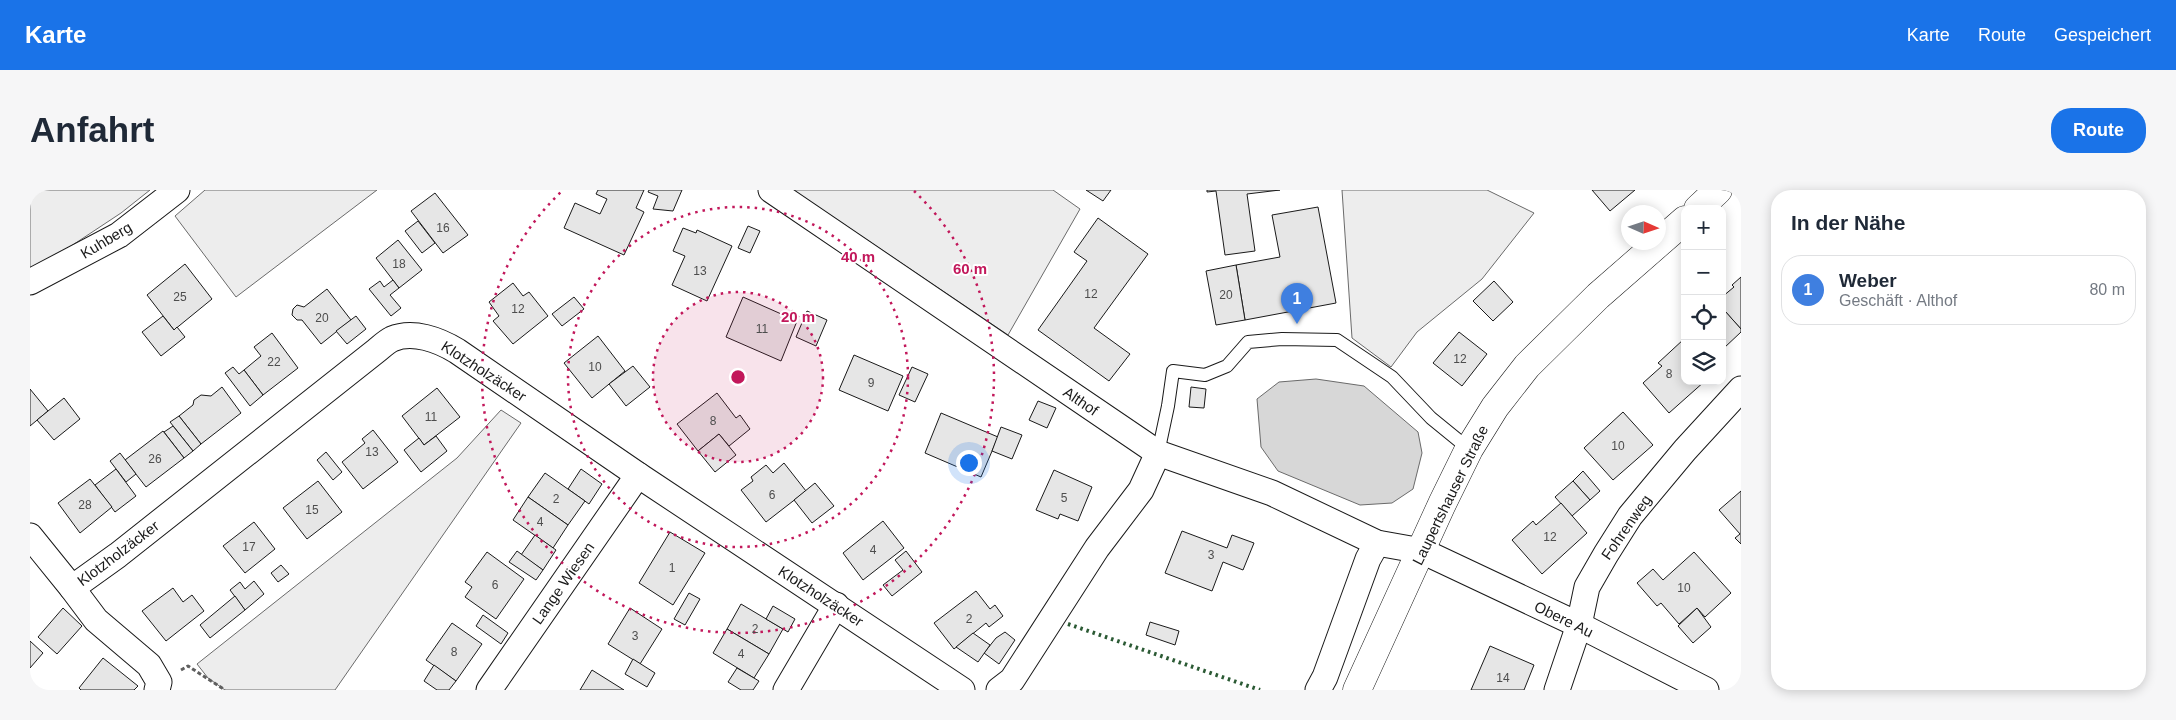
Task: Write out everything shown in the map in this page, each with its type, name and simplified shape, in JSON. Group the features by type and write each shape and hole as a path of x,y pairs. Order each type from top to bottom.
{"main road":[{"path":"1702,205 1718,190"},
{"name":"Laupertshauser Straße","path":"1357,690 1469,449 1495,407 1527,366 1598,296 1681,223"}],"street":[{"name":"Kuhberg","path":"30,282 120,235 177,190"},
{"name":"Althof","path":"771,190 1158,453 1272,493 1377,543 1422,551"},
{"name":"Klotzholzäcker","path":"30,536 72,588 118,555 392,339 404,336 426,337 443,343 457,351 638,476 962,690"},
{"name":"Fohrenweg","path":"1557,690 1579,625 1587,587 1630,516 1685,450 1741,389"},
{"path":"999,690 1012,680 1097,548 1141,490 1158,453"},
{"name":"Lange Wiesen","path":"488,690 638,476"},
{"path":"1318,690 1325,677 1368,559 1377,543"},
{"name":"Obere Au","path":"1422,551 1579,625 1706,690"},
{"path":"72,588 96,620 149,666 158,686"},
{"path":"786,690 836,605"}],"lane":[{"path":"1158,453 1173,371 1205,375 1227,366 1248,342 1282,339 1337,340 1392,376 1431,418 1469,449"}],"path":[{"path":"158,686 188,666 225,690"}],"shaded area":[{"path":"30,190 150,190 121,213 56,256 30,268"},
{"path":"205,190 377,190 236,297 175,216"},
{"path":"793,190 1053,190 1080,209 1008,335"},
{"path":"1342,190 1487,190 1534,213 1482,279 1417,332 1391,367 1352,338"},
{"path":"1316,379 1364,386 1418,432 1422,453 1413,489 1392,503 1360,505 1278,471 1261,447 1257,399 1279,382"},
{"path":"501,410 521,423 335,690 225,690 208,678 197,664 457,458"}],"building":[{"path":"598,190 644,190 636,208 644,212 624,255 564,228 575,203 600,214 607,199 596,194"},
{"path":"649,190 682,190 673,211 653,209 658,196 648,192"},
{"path":"1086,190 1111,190 1103,201"},
{"path":"1207,190 1280,190 1247,194 1255,251 1225,255 1216,191 1207,192"},
{"path":"1592,190 1635,190 1610,211"},
{"path":"435,193 468,235 443,253 411,211"},
{"path":"1318,207 1336,303 1245,320 1236,265 1280,257 1272,215"},
{"path":"1098,218 1148,254 1094,328 1130,354 1109,381 1038,330 1087,261 1074,252"},
{"path":"418,221 435,243 422,253 405,231"},
{"path":"748,226 760,231 750,253 738,248"},
{"path":"683,228 696,233 697,230 732,246 707,301 672,285 685,256 673,251"},
{"path":"398,240 422,270 399,288 376,258"},
{"path":"185,264 212,299 174,330 147,295"},
{"path":"1236,265 1245,320 1216,325 1206,271"},
{"path":"1741,277 1741,329 1726,312 1726,294 1734,287 1732,285"},
{"path":"393,280 399,288 390,295 401,308 391,316 369,289 380,281 384,287"},
{"path":"1494,281 1513,302 1493,321 1473,301"},
{"path":"513,283 523,296 529,292 548,316 513,344 493,321 499,316 489,302"},
{"path":"327,289 351,320 321,344 302,320 297,320 292,315 293,309 297,305 304,307"},
{"path":"574,297 584,309 562,326 552,314"},
{"path":"743,297 797,321 781,361 726,337"},
{"path":"807,311 827,320 816,346 796,337"},
{"path":"1726,312 1741,329 1741,332 1726,346"},
{"path":"163,316 174,330 177,327 185,337 161,356 142,332"},
{"path":"356,316 366,329 347,344 336,331"},
{"path":"1459,332 1487,354 1462,386 1433,363"},
{"path":"272,333 298,368 263,395 244,370 261,356 254,347"},
{"path":"598,336 625,371 592,398 564,363"},
{"path":"1681,342 1681,385 1700,385 1669,413 1643,383 1662,366 1658,363"},
{"path":"854,355 903,376 888,411 839,390"},
{"path":"633,366 650,387 626,406 609,384"},
{"path":"233,367 239,374 244,370 263,395 250,406 225,373"},
{"path":"912,367 928,374 915,402 899,395"},
{"path":"222,387 241,413 201,444 179,416 193,405 194,400 201,395 211,396"},
{"path":"1191,387 1206,389 1204,408 1189,407"},
{"path":"437,388 460,417 424,445 402,416"},
{"path":"30,389 48,411 30,426"},
{"path":"717,393 736,418 740,415 750,429 729,446 719,434 698,451 677,424"},
{"path":"64,398 80,419 54,440 37,420"},
{"path":"1038,401 1056,408 1047,428 1029,420"},
{"path":"1623,412 1653,445 1613,480 1584,448"},
{"path":"941,413 998,437 981,477 925,453"},
{"path":"179,416 201,444 193,451 170,422"},
{"path":"173,426 193,451 184,458 164,432"},
{"path":"1001,427 1022,435 1012,459 992,451"},
{"path":"373,430 398,462 363,489 342,462 365,443 362,439"},
{"path":"163,431 184,458 146,487 125,460"},
{"path":"719,434 736,455 715,472 698,451"},
{"path":"436,436 447,451 421,472 404,450 419,438 424,445"},
{"path":"326,452 342,472 333,480 317,460"},
{"path":"120,453 136,474 126,482 110,461"},
{"path":"784,463 806,491 766,522 741,490 753,481 751,477 766,465 773,473"},
{"path":"116,469 136,496 115,512 95,485"},
{"path":"581,469 602,484 589,504 568,489"},
{"path":"1054,470 1092,487 1078,521 1060,514 1058,519 1036,510"},
{"path":"1583,471 1600,491 1590,500 1573,481"},
{"path":"545,473 585,501 568,525 528,497"},
{"path":"90,479 112,507 80,533 58,503"},
{"path":"318,481 342,512 307,539 283,508"},
{"path":"1573,481 1590,500 1572,516 1555,497"},
{"path":"815,483 834,506 812,523 794,500"},
{"path":"1741,491 1741,544 1735,538 1740,534 1719,510"},
{"path":"528,497 568,525 553,548 513,520"},
{"path":"1561,503 1587,533 1542,574 1512,540 1533,521 1536,525"},
{"path":"883,521 904,548 863,580 843,553"},
{"path":"254,522 275,549 245,573 223,546"},
{"path":"1182,531 1227,548 1232,535 1254,543 1243,570 1223,562 1212,591 1165,573"},
{"path":"670,532 705,553 673,605 639,583"},
{"path":"535,535 556,550 543,570 521,555"},
{"path":"517,551 543,570 536,580 509,562"},
{"path":"906,551 922,572 892,596 883,585 903,570 895,560"},
{"path":"487,552 524,579 496,619 465,597 472,587 465,582"},
{"path":"1694,552 1731,593 1705,617 1697,608 1679,624 1661,603 1657,606 1637,583 1653,569 1663,580"},
{"path":"281,565 289,574 278,582 271,573"},
{"path":"254,581 264,594 245,610 230,590 240,582 245,589"},
{"path":"173,588 183,602 192,595 204,611 166,641 142,611"},
{"path":"976,591 990,609 995,605 1003,616 989,627 986,623 954,649 934,623"},
{"path":"689,593 700,599 685,625 674,619"},
{"path":"235,596 245,610 210,638 200,625"},
{"path":"741,604 783,629 769,654 727,629"},
{"path":"773,606 795,619 788,632 766,619"},
{"path":"63,608 82,626 57,654 38,637"},
{"path":"630,608 662,629 640,664 608,644"},
{"path":"1697,608 1711,627 1693,643 1678,626"},
{"path":"483,615 508,633 501,644 476,626"},
{"path":"1150,622 1179,631 1175,645 1146,635"},
{"path":"452,623 482,644 456,681 426,660"},
{"path":"727,629 769,654 754,678 713,653"},
{"path":"1005,632 1015,640 999,664 984,653 996,638"},
{"path":"973,633 990,645 978,662 956,647"},
{"path":"30,641 43,653 30,668"},
{"path":"1490,646 1534,665 1524,690 1471,690"},
{"path":"103,658 138,686 134,690 81,690 79,688"},
{"path":"633,659 655,673 647,687 625,674"},
{"path":"434,665 456,681 449,690 437,690 424,681"},
{"path":"737,668 759,681 753,690 741,690 728,682"},
{"path":"592,670 624,690 580,690"}],"hedge":[{"path":"1068,624 1260,690"}],"place":[{"name":"Weber","path":"1297,324"}]}
